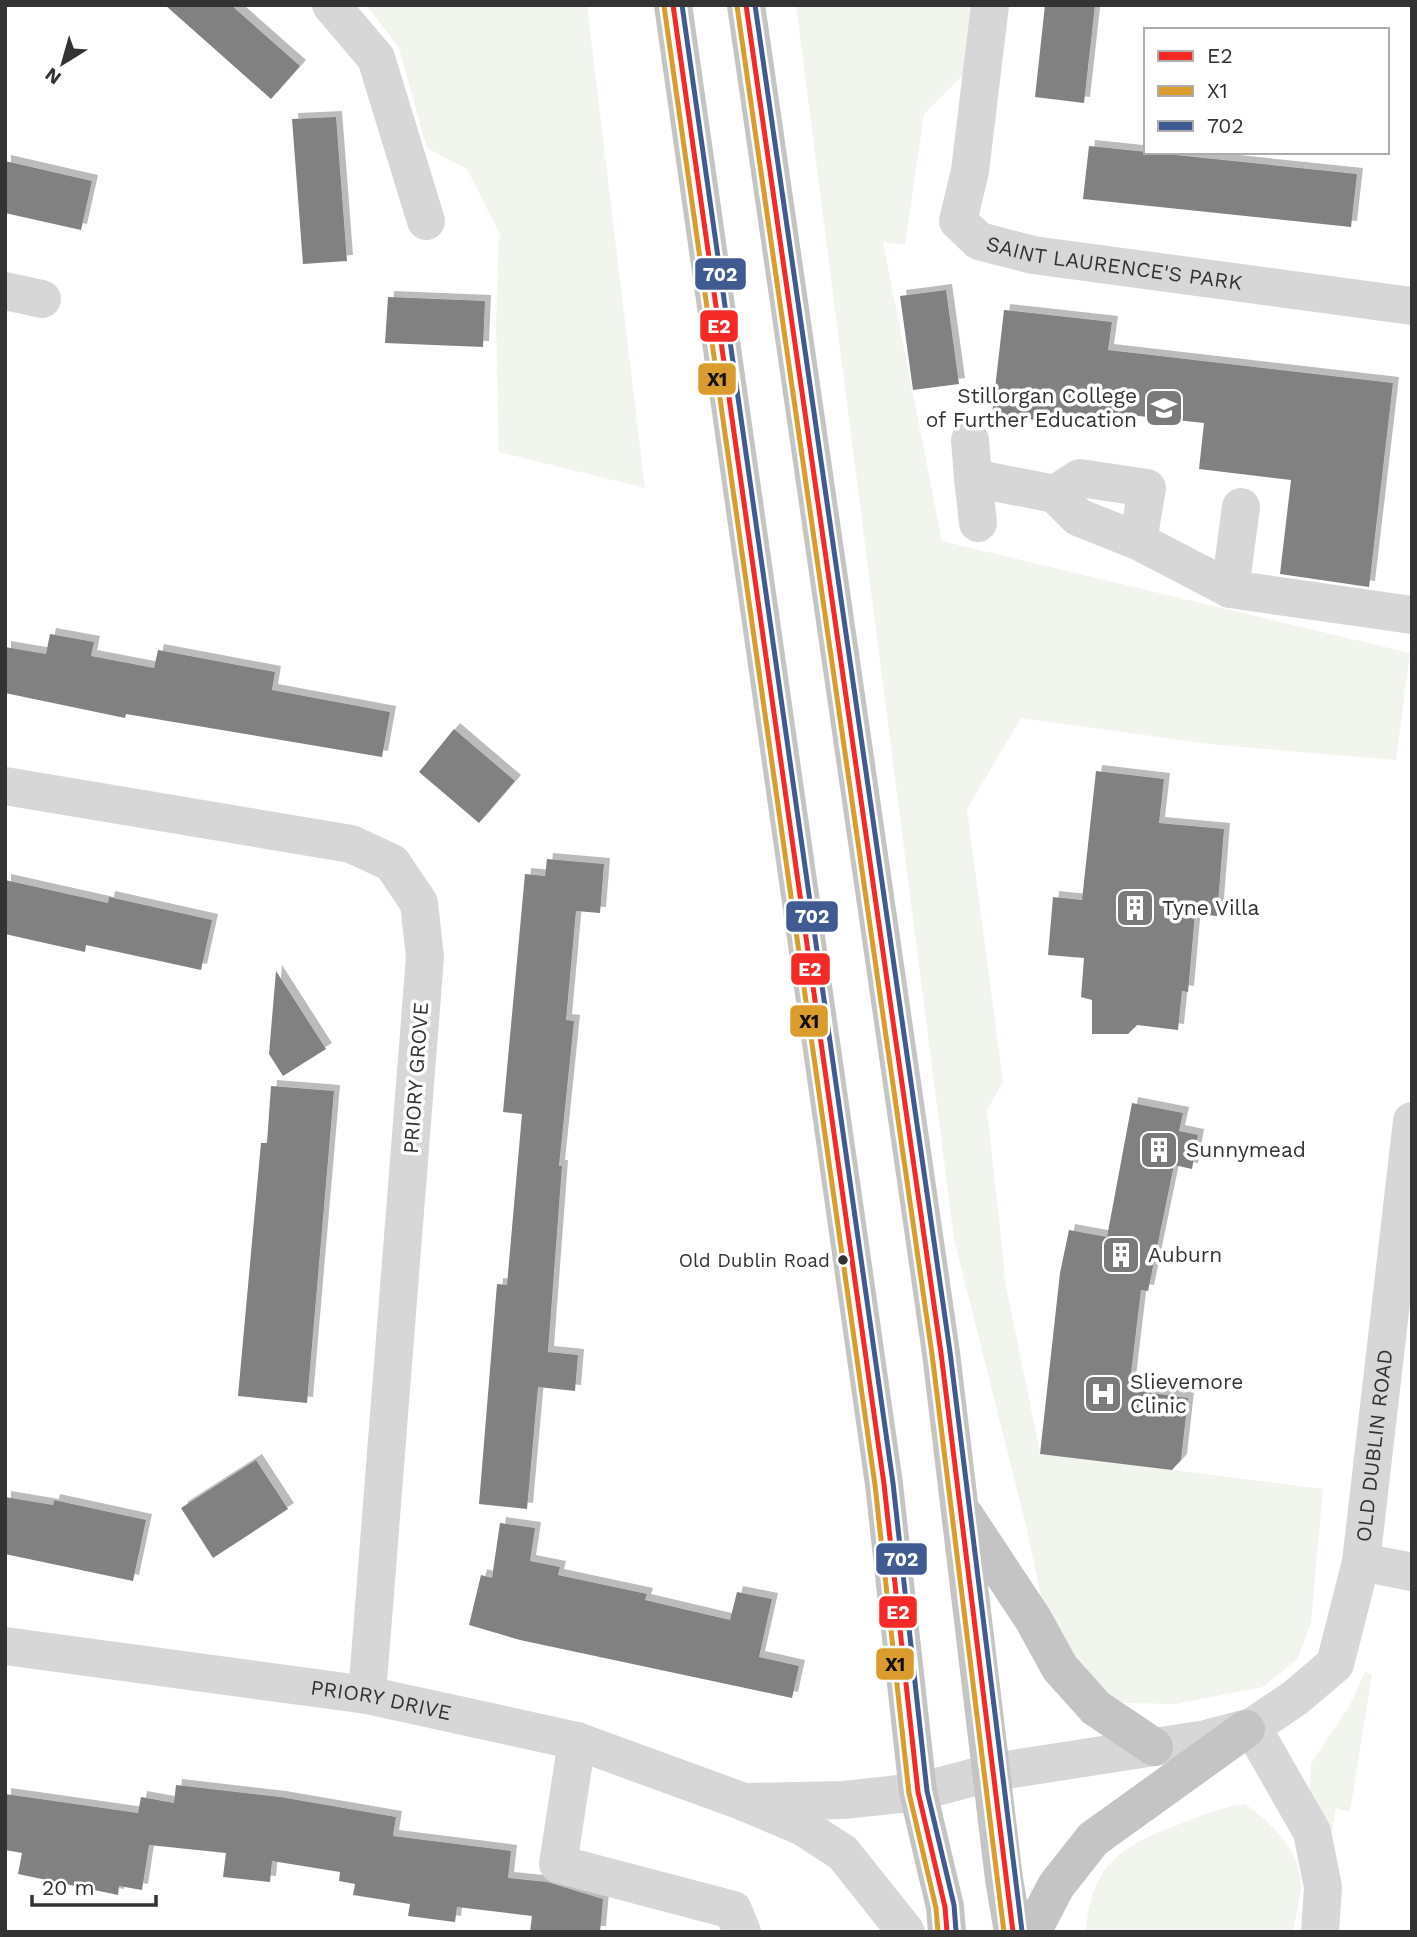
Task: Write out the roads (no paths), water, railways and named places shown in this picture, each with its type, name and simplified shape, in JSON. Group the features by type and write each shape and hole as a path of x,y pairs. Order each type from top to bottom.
{"highway":[{"path":"673,5 884,1484 918,1792 945,1907 947,1932"},
{"path":"746,5 941,1353 1004,1879 1013,1932"},
{"path":"960,1509 1032,1619 1060,1668 1096,1708 1154,1747"},
{"path":"1032,1932 1056,1886 1093,1839 1249,1728"}],"street":[{"path":"331,5 376,58 426,221"},
{"name":"SAINT LAURENCE'S PARK","path":"990,5 970,171 958,221 979,241 1033,255 1412,306"},
{"path":"5,291 42,299"},
{"path":"970,440 978,523"},
{"path":"973,478 1055,494 1078,517 1138,541 1230,589 1412,615"},
{"path":"1055,494 1080,478 1147,488 1138,541"},
{"path":"1230,589 1241,507"},
{"name":"PRIORY GROVE","path":"5,786 351,844 392,863 419,904 425,957 367,1695"},
{"name":"OLD DUBLIN ROAD","path":"918,1792 993,1772 1154,1747 1249,1728 1294,1698 1335,1664 1361,1562 1400,1335 1412,1121"},
{"path":"1361,1562 1412,1572"},
{"name":"PRIORY DRIVE","path":"5,1646 367,1695 577,1741 744,1802 803,1827 843,1853 906,1932"},
{"path":"1249,1728 1312,1832 1323,1887 1320,1932"},
{"path":"577,1741 558,1864 733,1910 742,1932"},
{"name":"PRIORY DRIVE","path":"744,1802 843,1800 918,1792"}],"place":[{"name":"Stillorgan College of Further Education","path":"1164,408"},
{"name":"Tyne Villa","path":"1135,908"},
{"name":"Sunnymead","path":"1159,1150"},
{"name":"Auburn","path":"1121,1255"},
{"name":"Old Dublin Road","path":"843,1260"},
{"name":"Slievemore Clinic","path":"1103,1394"}]}
